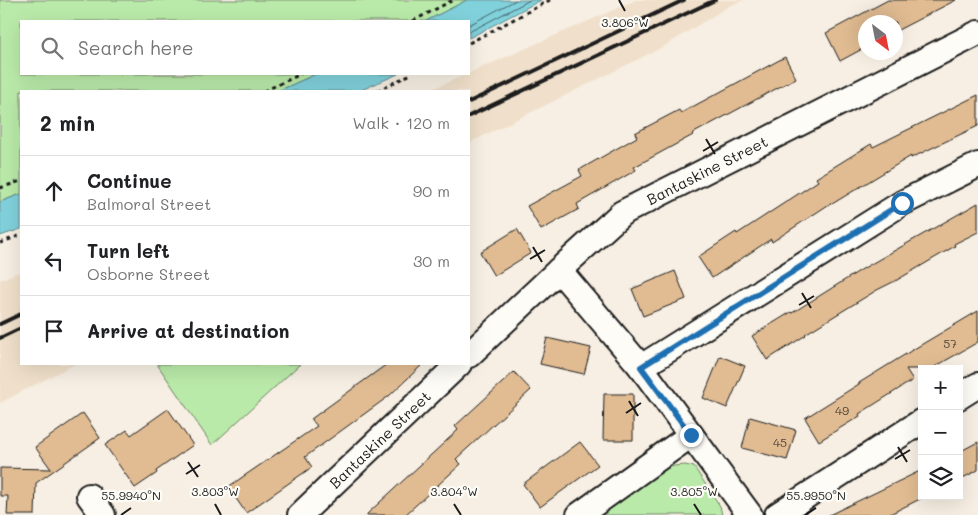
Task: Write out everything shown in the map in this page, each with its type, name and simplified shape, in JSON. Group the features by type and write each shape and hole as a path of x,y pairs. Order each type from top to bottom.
{"street":[{"name":"Bantaskine Street","path":"470,354 558,270 622,213 978,33"},
{"path":"641,367 902,203 978,165"},
{"path":"558,270 641,367 750,515"},
{"name":"Bantaskine Street","path":"300,515 458,365"},
{"path":"963,394 978,385"},
{"path":"776,515 918,424"},
{"path":"579,515 691,435"},
{"path":"89,496 103,515"}],"path":[{"path":"415,20 453,0"},
{"path":"470,42 550,0"},
{"path":"266,90 299,75"},
{"path":"379,90 408,75"},
{"path":"0,188 20,181"},
{"path":"0,243 20,235"}],"shaded area":[{"path":"636,0 744,0 729,6 665,46 470,143 470,90 430,90 465,75 470,75 470,73"},
{"path":"20,271 20,365 73,365 0,403 0,280"}],"green space":[{"path":"0,0 467,0 428,20 20,20 20,75 314,75 280,90 20,90 20,194 0,202"},
{"path":"158,365 299,365 212,445"},
{"path":"685,465 694,467 720,506 722,515 600,515 664,469"}],"water":[{"path":"467,0 541,0 470,37 470,20 428,20"},
{"path":"314,75 396,75 361,90 280,90"},
{"path":"20,194 20,229 0,236 0,202"}],"building":[{"path":"888,0 956,0 903,27 903,15 860,15"},
{"path":"858,16 858,51 840,61 826,33"},
{"path":"785,57 796,78 634,167 636,170 577,204 579,209 541,230 527,206 582,176 579,170 637,137 635,133 679,110 681,113"},
{"path":"978,95 978,126 911,158 911,156 831,203 772,242 771,239 712,278 698,257 736,232 737,234 818,181 816,178 871,144 873,147"},
{"path":"978,203 978,232 954,244 955,246 877,290 805,334 767,360 752,336 864,268"},
{"path":"517,229 531,253 494,276 480,252"},
{"path":"675,271 686,299 643,316 632,289"},
{"path":"978,311 978,342 938,365 918,365 918,369 906,369 913,380 819,441 805,418"},
{"path":"547,338 591,348 584,374 540,364"},
{"path":"720,356 745,366 727,408 703,398"},
{"path":"386,365 422,365 389,396 305,457 312,467 246,513 228,487 317,426 311,419"},
{"path":"514,372 531,390 456,459 461,464 405,515 366,515 458,430 455,426"},
{"path":"604,394 633,394 633,440 603,440"},
{"path":"168,409 193,445 135,488 105,445 127,430 131,435"},
{"path":"83,413 100,438 36,483 35,515 7,515 8,496 0,496 0,468 51,469 35,447"},
{"path":"750,417 796,430 787,460 742,448"},
{"path":"580,442 598,465 540,507 523,484"},
{"path":"978,442 978,470 963,478 963,455 963,450"},
{"path":"918,472 918,500 888,515 829,515"}],"railway":[{"path":"470,102 684,0"},
{"path":"470,116 715,0"},
{"path":"0,324 20,314"},
{"path":"0,338 20,328"}],"route":[{"path":"691,435 641,367 902,203"}]}
